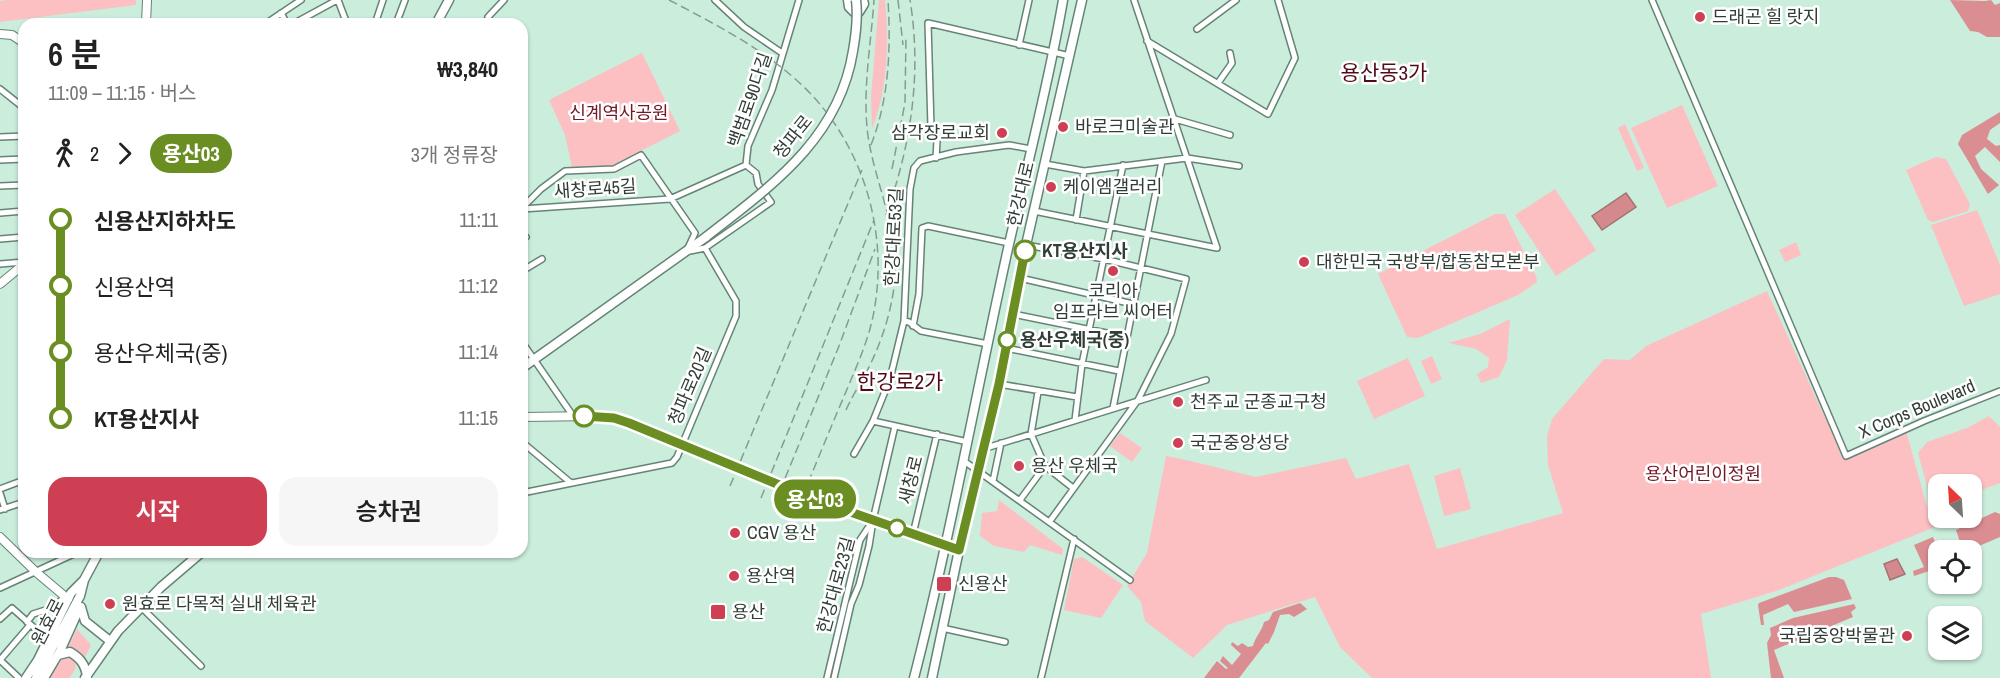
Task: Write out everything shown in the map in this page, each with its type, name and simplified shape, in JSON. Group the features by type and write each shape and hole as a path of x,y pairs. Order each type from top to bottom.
{"main road":[{"path":"146,18 147,0"},
{"path":"439,18 449,0"},
{"path":"848,0 849,7 854,12 862,9 863,0"},
{"name":"청파로","path":"528,364 706,237 787,172 804,154 837,104 851,65 855,39 856,0"},
{"name":"한강대로","path":"914,678 947,545 1010,243 1054,52 1063,0"},
{"name":"한강대로","path":"932,678 977,470 999,384 1026,244 1083,0"},
{"path":"0,34 12,35 18,39"},
{"path":"0,284 18,268"},
{"path":"528,417 614,418 675,441"},
{"name":"새창로","path":"816,500 959,550"},
{"path":"0,537 18,554"},
{"path":"22,558 66,597"},
{"name":"원효로","path":"36,678 80,596 84,580 96,558"},
{"path":"86,677 118,631 161,587 195,558"},
{"name":"원효로","path":"26,678 48,640 66,597 84,580"},
{"name":"원효로","path":"44,678 58,655 84,599 84,580"},
{"path":"81,606 85,621 110,641"},
{"path":"58,655 70,652 77,656 86,667 86,677"},
{"path":"31,678 46,657"}],"street":[{"path":"274,18 301,0"},
{"path":"305,18 337,0 344,18"},
{"path":"377,18 383,0"},
{"path":"398,18 405,0"},
{"path":"488,17 504,0"},
{"path":"715,0 744,27 782,53"},
{"name":"백범로90다길","path":"670,199 746,165 748,146 772,90 799,0"},
{"path":"1019,45 1029,0"},
{"path":"1197,29 1236,0"},
{"path":"1147,41 1268,114 1295,58 1278,0"},
{"name":"X Corps Boulevard","path":"1652,0 1846,456 1924,421 2000,391"},
{"path":"1034,211 1217,248 1147,41 1136,1"},
{"path":"282,13 284,18"},
{"path":"936,158 937,141 931,128 928,23 1070,56"},
{"path":"1218,84 1232,63 1230,53"},
{"path":"0,89 18,103"},
{"path":"1175,119 1230,135"},
{"path":"0,137 18,136"},
{"name":"한강대로53길","path":"904,321 910,189 914,168 920,161 956,152 1009,145 1031,149"},
{"name":"청파로","path":"528,203 541,189 565,171 614,169 641,155 695,233 686,252"},
{"path":"1045,164 1084,171 1187,158 1239,166"},
{"path":"0,160 18,159"},
{"path":"1113,408 1162,161"},
{"path":"686,252 705,248 771,202 758,184 756,173 746,165"},
{"path":"1075,420 1082,364 1123,165"},
{"path":"1076,220 1084,171"},
{"path":"0,186 18,185"},
{"name":"새창로45길","path":"528,209 670,199"},
{"path":"0,213 18,212"},
{"path":"913,326 919,294 922,228 928,226 1010,243"},
{"path":"0,238 18,237"},
{"path":"1026,244 1104,259 1186,279 1172,334 1138,400 1050,521"},
{"name":"청파로20길","path":"528,492 672,463 677,457 736,316 736,301 705,248"},
{"path":"528,268 542,259"},
{"path":"0,264 18,263"},
{"path":"1020,278 1133,304"},
{"path":"1013,314 1126,337"},
{"path":"854,454 873,421 890,379 904,321 921,331 989,344"},
{"path":"1006,348 1119,371"},
{"path":"528,351 573,416"},
{"path":"983,449 1206,380"},
{"path":"999,384 1077,398"},
{"path":"1038,392 1031,434 1045,466 1073,488"},
{"path":"873,421 968,442"},
{"name":"새창로","path":"873,520 895,426"},
{"name":"새창로","path":"913,534 937,434"},
{"path":"993,481 1001,443"},
{"path":"528,447 571,483"},
{"path":"964,461 1130,580"},
{"path":"1020,500 1045,466"},
{"path":"18,483 0,491 2,509 18,504"},
{"name":"한강대로23길","path":"827,678 860,540 873,520"},
{"name":"한강대로23길","path":"834,678 851,604 859,585 869,546 873,520"},
{"path":"1041,678 1074,539"},
{"path":"1,586 65,558"},
{"path":"19,678 0,660 29,623 33,614 55,607 66,597"},
{"path":"141,607 201,666"},
{"name":"원효로","path":"0,619 12,608 48,640"},
{"path":"942,628 1005,642"}],"green space":[{"path":"136,0 136,5 0,22 0,1"},
{"path":"879,0 885,0 886,65 881,98 872,129 871,97"},
{"name":"신계역사공원","path":"642,53 680,131 611,166 572,167 565,135 549,100"},
{"path":"1682,105 1718,186 1667,208 1631,128"},
{"path":"1625,124 1644,168 1637,171 1618,128"},
{"path":"1936,157 1946,159 1970,204 1968,211 1933,222 1928,220 1906,170"},
{"path":"1555,189 1596,250 1556,276 1515,215"},
{"path":"1977,210 2000,265 2000,294 1964,306 1931,225"},
{"path":"1495,214 1505,214 1537,282 1518,295 1418,338 1407,337 1378,274"},
{"path":"1796,242 1801,255 1785,262 1779,250"},
{"name":"용산어린이정원","path":"1767,291 1843,457 1906,431 1928,508 1928,528 1933,528 1776,591 1701,614 1711,678 1372,678 1340,647 1315,597 1227,625 1193,658 1145,621 1141,602 1127,586 1147,553 1166,456 1256,477 1346,458 1356,479 1409,464 1437,549 1563,513 1548,465 1547,437 1552,419 1604,359 1630,360 1646,346"},
{"path":"1510,319 1507,360 1499,377 1481,383 1477,374 1488,367 1489,358 1476,349 1448,343 1480,334"},
{"path":"1432,356 1442,379 1431,384 1421,361"},
{"path":"1408,358 1425,396 1374,419 1357,381"},
{"path":"1989,416 2000,427 2000,483 1982,490 1982,474 1928,474 1928,490 1918,453 1927,442 1967,428"},
{"path":"1120,433 1142,448 1132,462 1110,446"},
{"path":"1460,468 1471,509 1444,516 1434,476"},
{"path":"999,500 1063,549 1062,555 1030,545 1024,552 994,546 980,536 982,513 997,511"},
{"path":"1082,557 1123,585 1101,618 1064,610 1074,559"},
{"path":"77,629 91,645 85,657 68,647"},
{"path":"68,656 76,663 75,670 69,678 49,678 63,658"}],"shaded area":[{"path":"1950,0 1991,0 1995,5 2000,3 2000,37 1987,37 1970,31"},
{"path":"2000,112 2000,123 1990,130 1987,139 1996,146 2000,145 2000,162 1985,147 1975,156 1981,169 1999,185 1988,194 1958,144 1962,135"},
{"path":"1626,193 1636,207 1602,230 1592,216"},
{"path":"1995,512 2000,514 2000,537 1982,545 1982,540 1959,540 1956,530 1982,528 1982,518"},
{"path":"1933,537 1934,540 1928,540 1928,571 1914,576 1913,571 1924,567 1914,545"},
{"path":"1897,559 1905,574 1890,580 1884,564"},
{"path":"1829,577 1844,580 1852,599 1794,612 1788,604 1763,615 1764,625 1761,625 1759,603"},
{"path":"1300,603 1307,609 1294,617 1289,614 1280,615 1268,644 1266,643 1239,678 1204,678 1217,661 1226,669 1228,668 1220,661 1223,656 1232,665 1241,654 1231,645 1232,642 1238,646 1242,643 1248,647 1253,646 1264,622 1269,620 1273,612"},
{"path":"1854,604 1856,608 1851,612 1853,617 1774,650 1784,678 1771,678 1767,643 1771,635 1770,628 1793,618"}],"tunnel":[{"path":"675,441 816,500"}],"railway":[{"path":"669,0 749,45 793,77 817,101 837,128 854,157 866,188 874,221 878,254 877,288 872,321 860,358 795,516"},
{"path":"846,410 879,344 889,312 895,279 890,225 871,154 866,119 866,85 874,0"},
{"path":"871,145 885,92 889,37 888,0"},
{"path":"898,0 903,45"},
{"path":"886,215 902,162 912,109 915,55 910,0"},
{"path":"892,169 905,103 906,36"},
{"path":"730,486 862,170"},
{"path":"761,498 874,220"},
{"path":"775,503 839,346 875,249"}],"bus line":[{"name":"용산03","path":"584,416 614,418 629,423 816,500 959,550 999,384 1025,251"}],"place":[{"name":"드래곤 힐 랏지","path":"1700,17"},
{"name":"바로크미술관","path":"1063,127"},
{"name":"삼각장로교회","path":"1002,133"},
{"name":"케이엠갤러리","path":"1051,187"},
{"name":"KT용산지사","path":"1025,251"},
{"name":"대한민국 국방부/합동참모본부","path":"1304,262"},
{"name":"코리아 임프라브 씨어터","path":"1113,271"},
{"name":"용산우체국(중)","path":"1007,340"},
{"name":"천주교 군종교구청","path":"1178,402"},
{"name":"국군중앙성당","path":"1178,443"},
{"name":"용산 우체국","path":"1019,466"},
{"name":"CGV 용산","path":"735,533"},
{"name":"용산역","path":"734,576"},
{"name":"신용산","path":"944,584"},
{"name":"원효로 다목적 실내 체육관","path":"110,604"},
{"name":"용산","path":"718,612"},
{"name":"국립중앙박물관","path":"1907,636"}],"district":[{"name":"용산동3가","path":"1384,73"},
{"name":"한강로2가","path":"900,382"}]}
